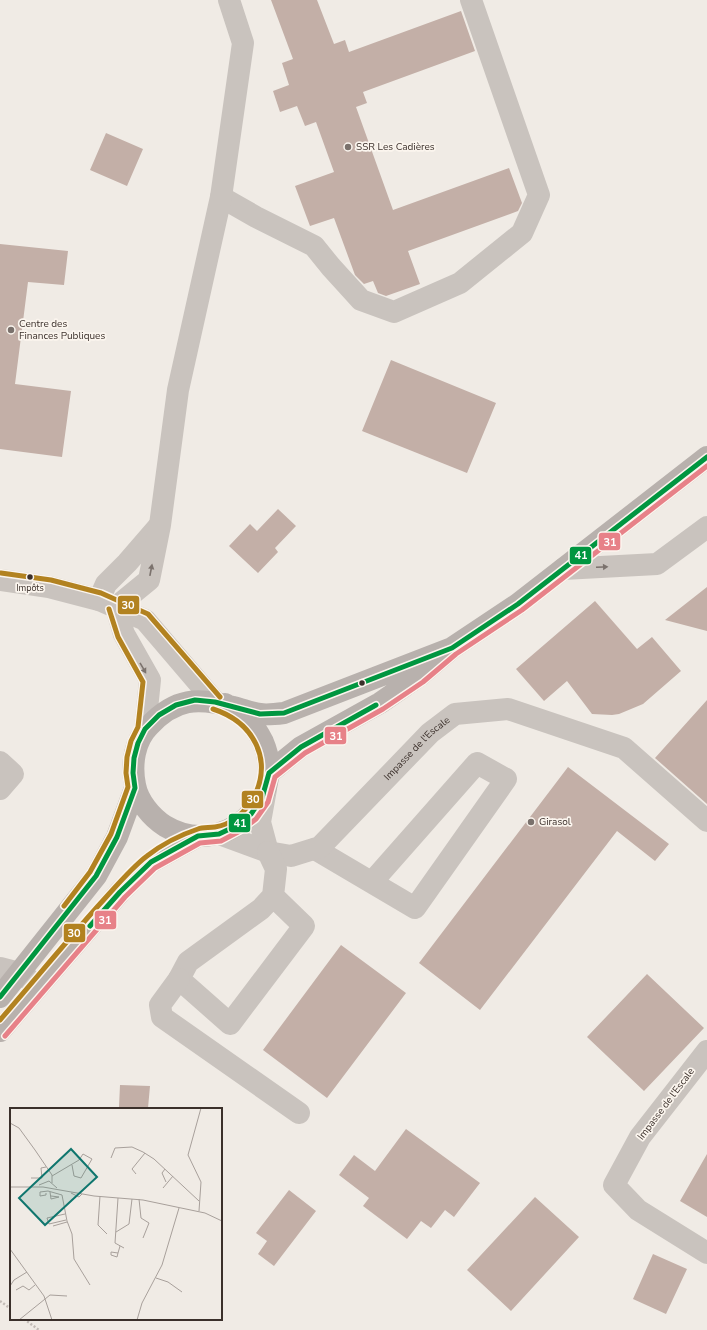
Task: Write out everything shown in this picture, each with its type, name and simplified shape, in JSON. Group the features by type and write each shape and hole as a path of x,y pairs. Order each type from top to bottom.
{"main road":[{"path":"268,776 301,747 380,703 419,676 452,648 518,604 707,457"},
{"path":"209,835 184,834 171,830 159,822 149,812 141,800 136,788 133,773 134,758 138,743 145,729 159,715 176,705 195,700 220,703 260,714 284,713 452,648"},
{"path":"0,1031 120,892 152,862 209,835 236,826 251,814 262,798 268,776 267,751 258,732 244,715 220,703"},
{"path":"0,997 10,970 96,876 117,838 136,788"}],"street":[{"path":"108,603 149,580 160,525 178,390 221,197 243,43 229,0"},
{"path":"221,197 256,217 314,246 361,300 394,312 460,283 522,233 539,195 471,0"},
{"path":"563,569 657,564 707,527"},
{"path":"0,580 49,587 108,603 145,620 220,703"},
{"path":"108,603 150,680 145,729"},
{"name":"Impasse de l'Escale","path":"209,835 268,852 291,856 320,847 430,733 455,714 508,709 624,748 707,821"},
{"path":"0,762 13,774 0,789"},
{"path":"315,849 415,908 506,779 477,763 372,882"},
{"path":"268,776 260,822 268,852 276,869 273,896 261,909 188,962 179,979 160,1005 162,1017 299,1113"},
{"path":"179,979 230,1024 304,926 273,896"},
{"path":"10,970 39,986"},
{"name":"Impasse de l'Escale","path":"707,1051 640,1137 614,1185 638,1210 707,1253"}],"path":[{"path":"0,1301 10,1308"},
{"path":"25,1320 39,1330"}],"building":[{"name":"SSR Les Cadières","path":"271,0 317,0 334,44 345,40 349,52 461,11 475,51 363,92 367,103 356,107 393,210 509,168 522,203 518,211 408,251 420,284 386,296 378,293 373,281 364,284 355,275 334,218 310,226 295,186 334,172 316,122 305,126 297,106 280,112 273,91 289,85 282,63 293,59"},
{"path":"106,133 143,149 127,186 90,170"},
{"name":"Centre des Finances Publiques","path":"0,244 68,251 64,285 28,282 15,384 71,391 62,457 0,449"},
{"path":"391,360 496,403 467,473 362,431"},
{"path":"278,509 296,526 275,548 278,552 258,573 229,546 250,524 257,531"},
{"path":"707,587 707,631 665,620"},
{"path":"595,601 637,649 652,637 681,671 643,704 619,714 592,714 567,681 544,701 516,669"},
{"path":"707,700 707,804 655,758"},
{"path":"568,767 669,844 655,861 617,831 480,1010 419,963"},
{"path":"341,945 406,993 327,1098 263,1050"},
{"path":"647,974 704,1028 644,1091 587,1037"},
{"path":"120,1085 150,1086 148,1108 119,1107"},
{"path":"406,1129 480,1183 454,1217 445,1210 431,1228 421,1221 407,1239 363,1206 369,1198 339,1175 354,1155 375,1171"},
{"path":"707,1154 707,1217 680,1201"},
{"path":"289,1190 316,1211 274,1266 258,1254 267,1241 256,1233"},
{"path":"535,1197 579,1237 511,1311 467,1270"},
{"path":"653,1254 687,1269 666,1314 633,1299"}],"transit line":[{"name":"41","path":"0,997 96,876 117,837 135,788 133,773 134,758 138,743 145,729 159,715 176,705 195,700 215,702 260,714 284,713 452,648 518,604 707,457"},
{"name":"31","path":"5,1036 125,897 155,868 200,843 221,841 240,831 256,819 268,802 275,777 305,753 383,709 423,682 456,654 522,610 707,466"},
{"name":"30","path":"1,573 51,580 101,593 148,614 220,697"},
{"name":"30","path":"64,906 90,872 111,834 128,787 126,773 127,757 131,741 138,727 143,682 118,637 109,609"},
{"name":"41","path":"90,926 120,892 151,862 198,836 219,834 236,826 251,814 262,798 269,773 301,747 376,705"},
{"name":"30","path":"0,1020 73,934 128,873 141,861 158,848 184,834 200,828 215,827 227,824 242,813 250,804 259,784 261,770 260,756 256,744 249,733 239,723 227,715 213,709"}],"place":[{"name":"SSR Les Cadières","path":"348,147"},
{"name":"Centre des Finances Publiques","path":"11,330"},
{"name":"Impôts","path":"30,577"},
{"name":"Girasol","path":"531,822"}]}
